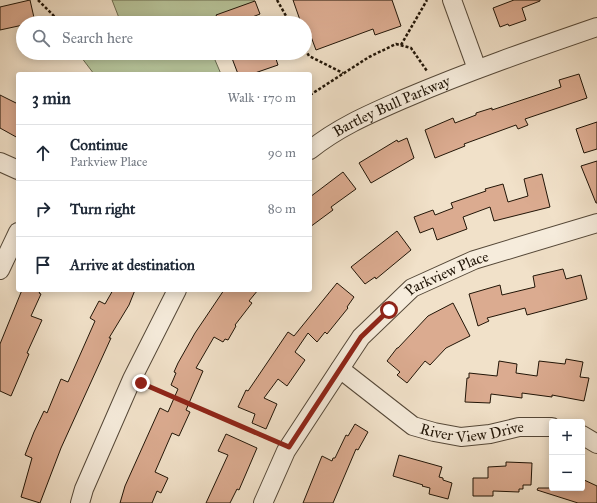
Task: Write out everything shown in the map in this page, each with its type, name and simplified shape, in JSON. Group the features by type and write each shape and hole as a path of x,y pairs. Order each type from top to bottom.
{"street":[{"path":"452,0 477,69"},
{"name":"Bartley Bull Parkway","path":"312,149 352,122 477,69 597,28"},
{"path":"0,162 16,169"},
{"name":"Parkview Place","path":"263,503 289,447 361,337 412,288 474,260 597,223"},
{"path":"0,270 16,236"},
{"path":"80,503 84,489 132,379 176,292"},
{"name":"River View Drive","path":"340,369 413,426 434,432 461,436 490,434 519,427 549,428"},
{"path":"585,437 597,444"}],"path":[{"path":"38,0 54,16"},
{"path":"277,0 286,16"},
{"path":"400,45 427,0"},
{"path":"312,94 369,57 396,44 411,48 427,71"},
{"path":"312,57 344,73"},
{"path":"141,383 289,447"}],"green space":[{"path":"112,0 254,0 257,9 249,16 118,16"},
{"path":"83,60 215,60 220,72 92,72"}],"building":[{"path":"30,0 34,16 16,16 16,27 0,30 0,7"},
{"path":"293,0 392,0 401,26 375,35 373,29 316,50 312,39 312,16 299,16"},
{"path":"514,0 540,1 522,8 526,20 509,26 508,24 500,27 493,8"},
{"path":"255,1 260,14 255,16 216,15"},
{"path":"233,60 276,60 278,65 258,72 237,72"},
{"path":"579,74 587,98 525,119 528,125 518,129 516,125 464,144 465,146 435,158 425,130 453,118 455,123 476,115 476,113 492,108 492,110 561,87 559,80"},
{"path":"0,95 16,103 16,137 0,128"},
{"path":"597,122 597,149 584,153 576,129"},
{"path":"407,138 414,158 371,183 359,163 397,140 398,142"},
{"path":"597,161 597,203 596,203 581,166"},
{"path":"343,172 356,189 331,207 333,210 312,226 312,195"},
{"path":"542,174 550,207 494,221 490,207 463,217 467,229 437,240 433,228 420,233 414,217 433,210 435,215 453,208 451,203 486,191 485,189 503,184 508,202 528,196 524,179"},
{"path":"397,231 411,250 376,279 375,277 365,284 351,267"},
{"path":"563,269 566,279 581,275 587,299 527,315 525,308 487,318 489,321 478,326 469,294 500,285 502,295 535,287 533,276"},
{"path":"337,283 354,297 347,307 348,308 327,334 325,332 317,342 308,333 295,352 305,360 287,386 278,379 264,398 277,404 266,429 252,423 255,414 238,407 246,390 248,391 288,332 294,336"},
{"path":"21,292 40,292 41,294 31,316 42,320 27,353 29,354 11,396 0,391 0,344"},
{"path":"112,292 134,292 129,305 109,338 111,338 61,448 40,503 21,497 32,458 25,455 34,432 44,411 47,413 61,379 68,382 95,321 90,318 99,301 105,304"},
{"path":"223,292 256,292 249,301 252,303 235,325 236,326 228,340 225,339 223,342 214,337 196,368 203,371 186,410 190,412 179,436 172,433 155,472 168,478 161,493 157,491 152,503 120,503 125,486 160,408 168,412 178,389 171,385 176,373 174,372 195,333"},
{"path":"453,303 470,336 446,348 430,365 425,361 407,383 397,375 400,372 387,361 397,348 428,316"},
{"path":"566,359 583,362 580,377 589,378 584,401 552,395 552,397 522,393 522,398 491,394 490,403 465,402 467,378 469,378 469,373 497,376 499,361 517,364 516,373 537,376 539,361 565,364"},
{"path":"355,424 368,432 358,450 356,449 333,503 303,503 322,456 332,461 333,458 335,458 346,435 348,436"},
{"path":"226,434 257,448 239,490 237,489 230,503 206,503 228,455 218,451"},
{"path":"399,455 442,467 439,477 452,483 448,499 429,494 430,488 422,486 423,485 393,476"},
{"path":"506,462 532,463 531,485 523,485 523,489 519,489 519,492 493,491 493,496 473,496 473,478 488,478 488,467 506,466"},
{"path":"585,480 597,486 597,503 578,503 537,490 538,488 549,488 549,491 585,491"}],"route":[{"path":"141,383 289,447 361,337 389,310"}]}
